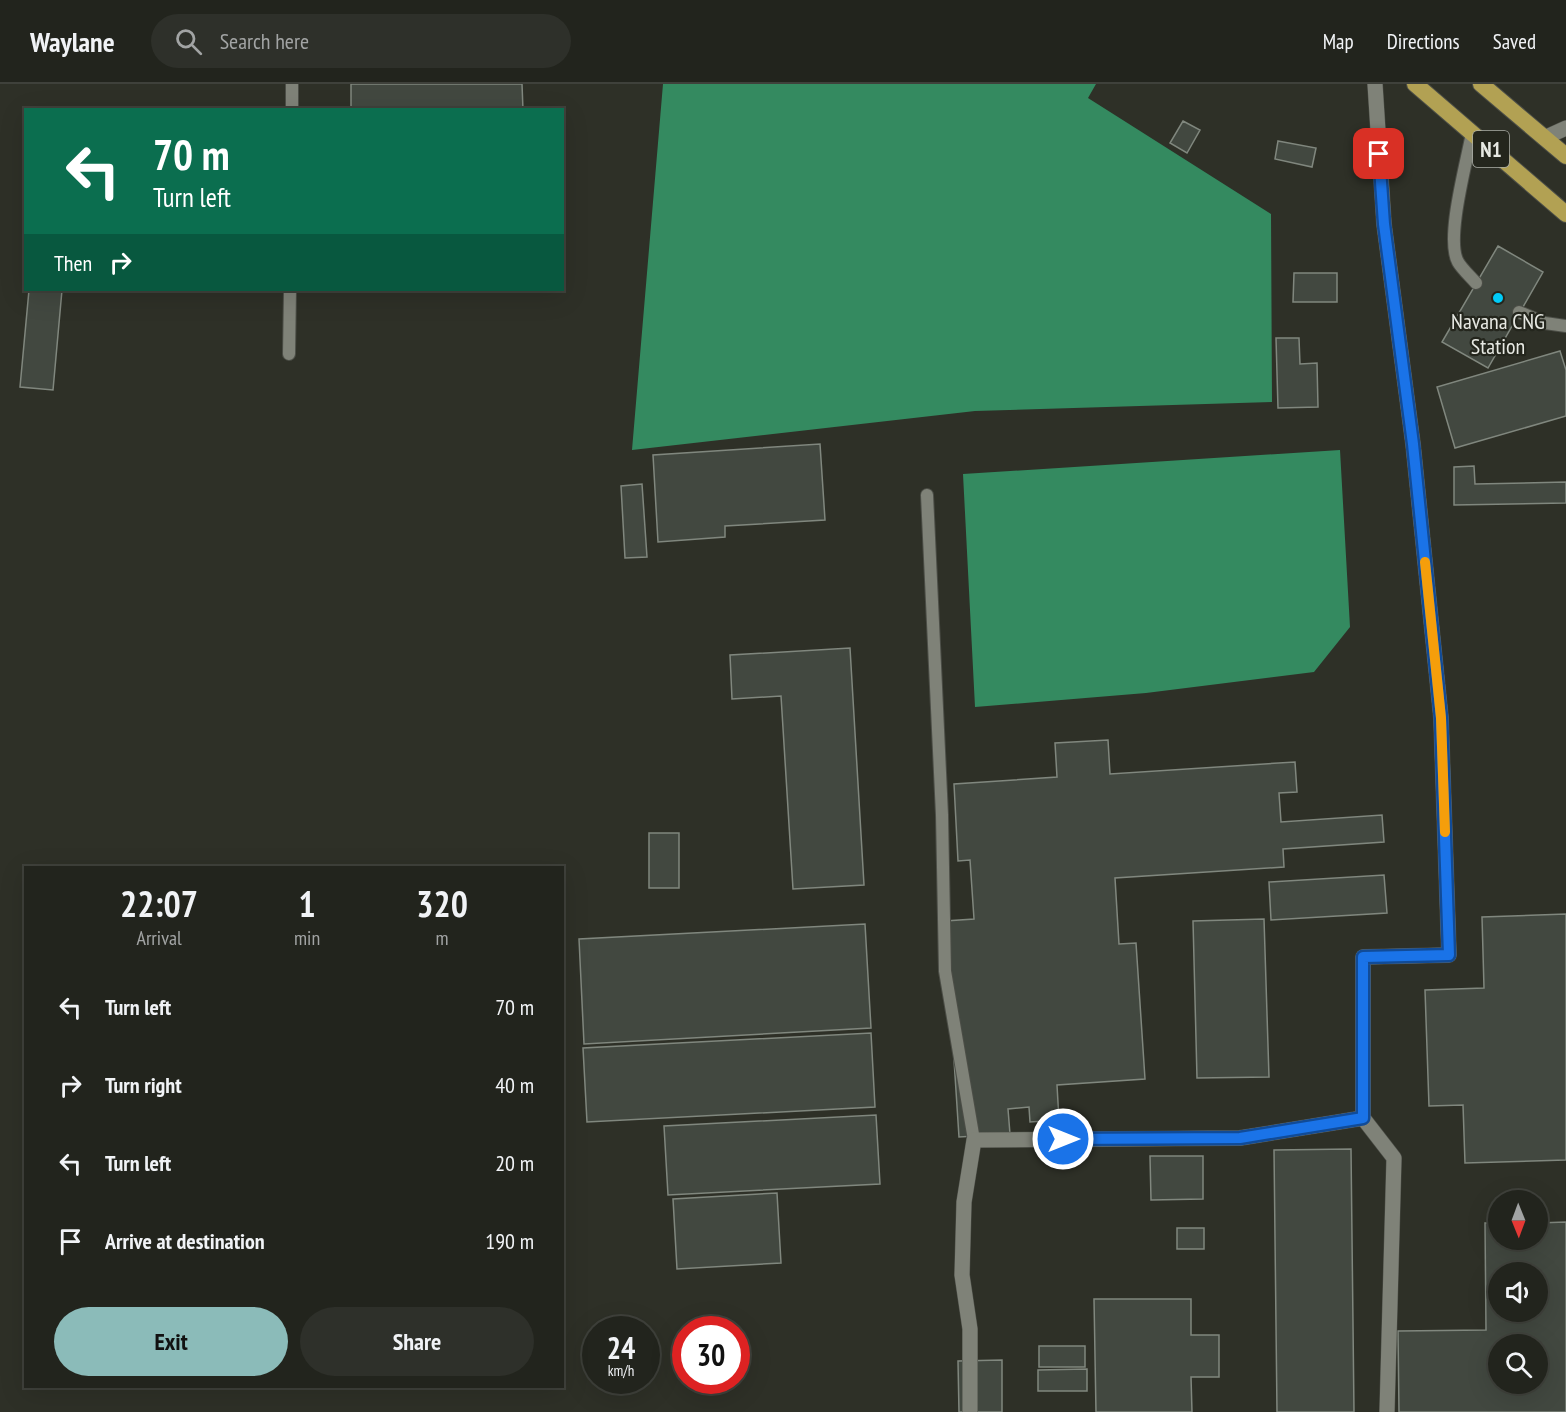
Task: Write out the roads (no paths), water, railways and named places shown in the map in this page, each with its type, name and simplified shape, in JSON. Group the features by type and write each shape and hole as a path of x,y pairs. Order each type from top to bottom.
{"highway":[{"name":"N1","path":"1415,84 1566,214"},
{"name":"N1","path":"1481,84 1566,156"}],"street":[{"path":"1375,84 1384,224 1413,444 1441,718 1449,955 1363,957 1363,1118 1394,1158 1387,1412"},
{"path":"1544,138 1566,128"},
{"path":"970,1412 970,1329 962,1275 964,1202 974,1140 1240,1138 1363,1118"}],"lane":[{"path":"291,108 292,84"},
{"path":"1472,133 1453,242 1457,261 1476,283"},
{"path":"289,354 290,291"},
{"path":"1520,312 1545,323 1566,326"},
{"path":"927,495 942,815 945,971 974,1140"}],"place":[{"name":"Navana CNG Station","path":"1498,298"}]}
